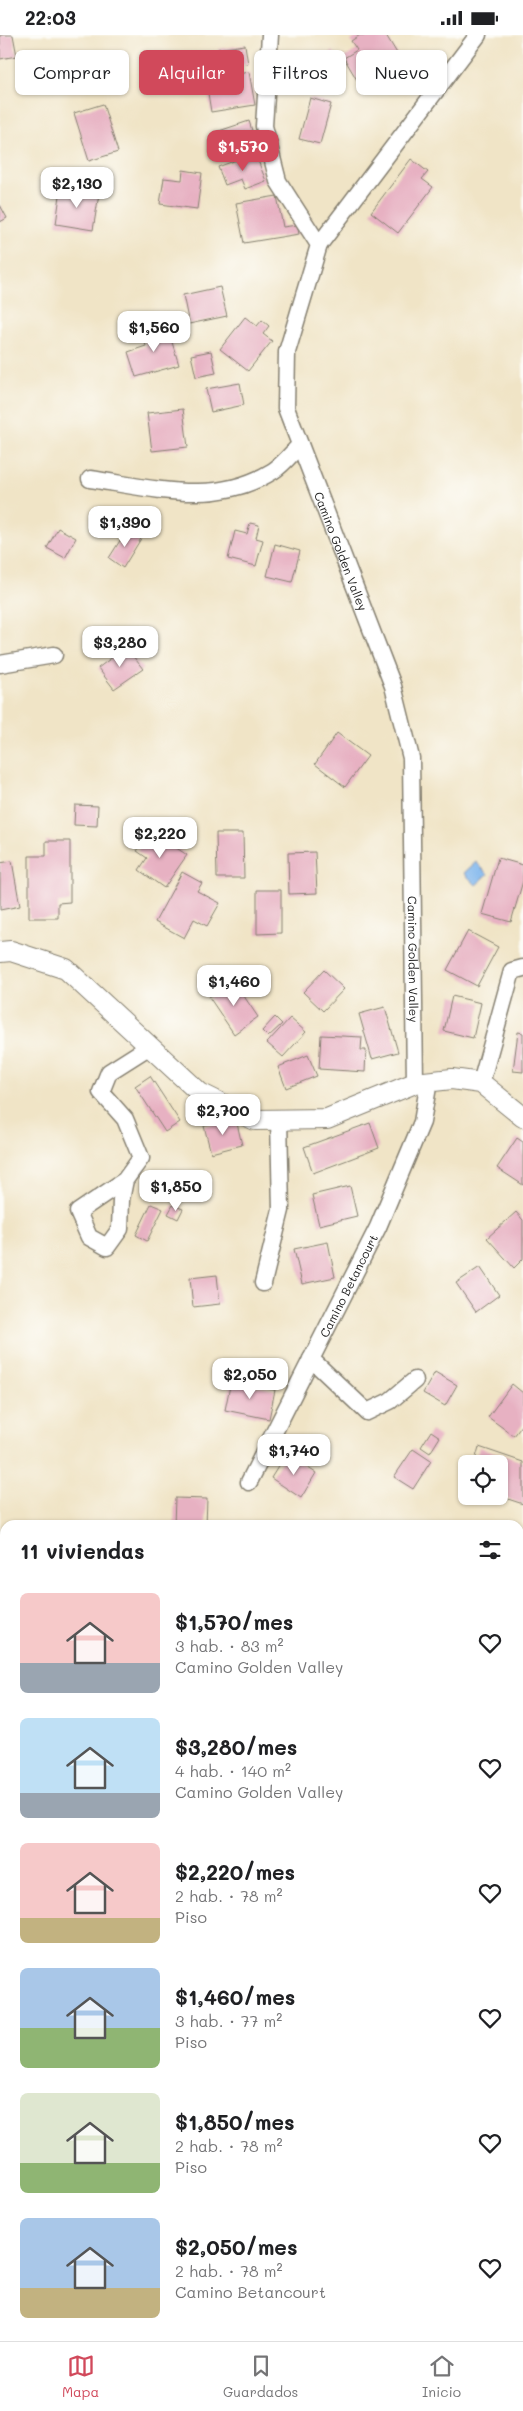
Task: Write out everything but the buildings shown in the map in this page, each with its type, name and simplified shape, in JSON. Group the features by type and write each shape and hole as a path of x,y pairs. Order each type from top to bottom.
{"street":[{"path":"270,35 264,126 278,181 319,245 478,35"},
{"name":"Camino Golden Valley","path":"319,245 287,352 286,408 393,686 411,758 422,1082"},
{"path":"90,479 171,491 214,493 248,484 274,470 300,445"},
{"path":"0,664 54,655"},
{"path":"0,952 11,951 66,969 200,1093 255,1120 327,1119 422,1082 452,1079 481,1083 523,1117"},
{"path":"481,1083 512,971 523,968"},
{"path":"125,1180 141,1157 125,1119 101,1092 109,1072 150,1047"},
{"name":"Camino Betancourt","path":"249,1482 382,1219 422,1122 422,1082"},
{"path":"263,1283 281,1210 279,1119"},
{"path":"311,1359 367,1412 390,1401 415,1380"}],"water":[{"path":"476,862 488,874 476,885 464,873"}]}
